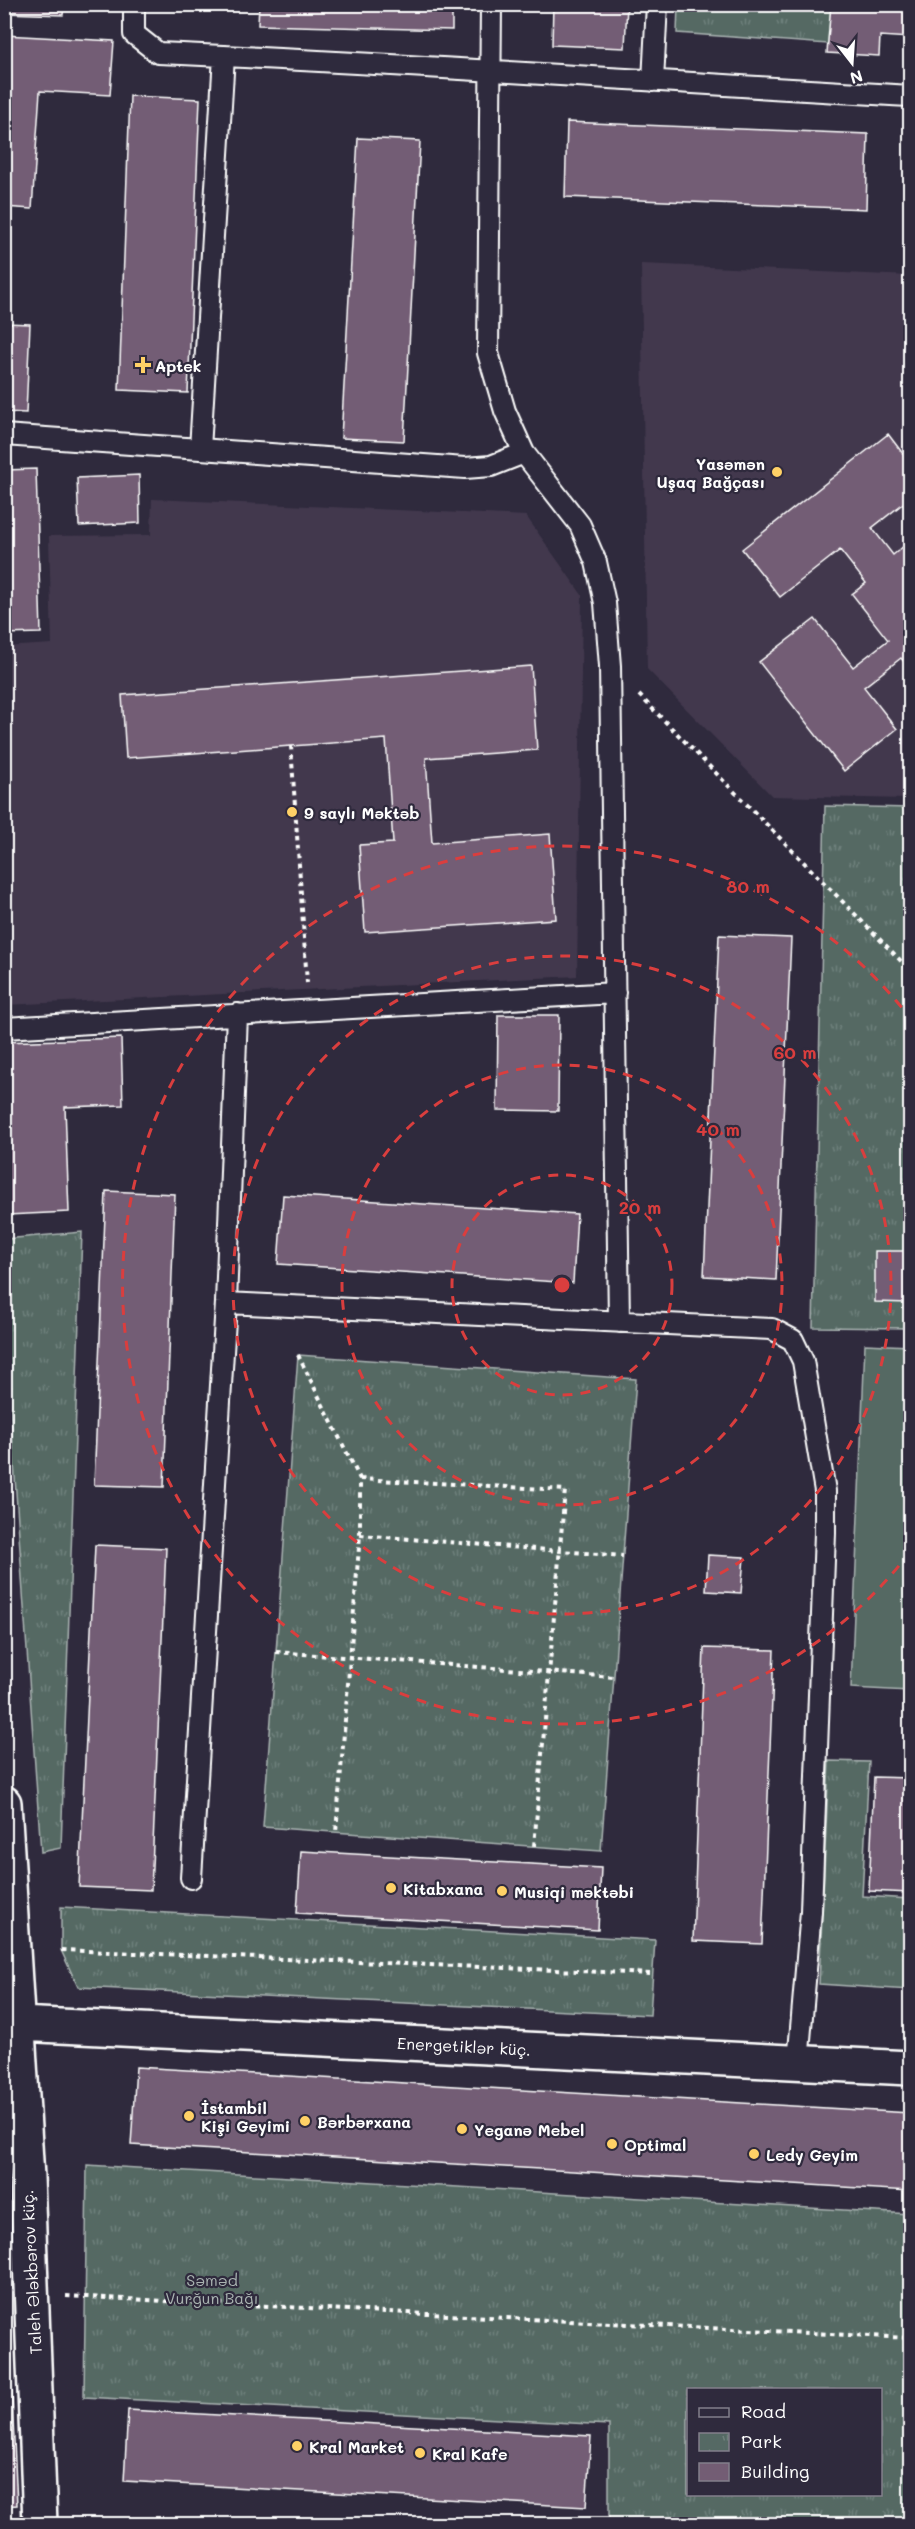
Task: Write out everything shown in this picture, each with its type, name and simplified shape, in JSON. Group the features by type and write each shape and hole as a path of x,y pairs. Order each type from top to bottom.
{"street":[{"name":"Taleh Ələkbərov küç.","path":"4,1803 18,2024 16,2177 32,2294 40,2524"},
{"name":"Energetiklər küç.","path":"18,2024 910,2068"}],"lane":[{"path":"134,4 135,34 158,53 488,68 653,81 910,96"},
{"path":"491,4 488,68 488,353 505,411 524,453 580,525 596,562 606,603 610,666 619,1322"},
{"path":"653,81 657,4"},
{"path":"200,449 224,56"},
{"path":"4,435 465,468 491,466 524,453"},
{"path":"4,1028 615,993"},
{"path":"191,1878 226,1303 237,1014"},
{"path":"226,1303 772,1329 792,1340 803,1361 825,1491 811,1911 798,2063"}],"path":[{"path":"610,666 910,970"},
{"path":"291,746 309,1010"},
{"path":"298,1354 360,1479 360,1535 336,1832"},
{"path":"360,1479 565,1490 534,1846"},
{"path":"360,1535 623,1556"},
{"path":"276,1652 614,1677"},
{"path":"61,1950 653,1974"},
{"path":"32,2294 910,2338"}],"shaded area":[{"name":"Yasəmən Uşaq Bağçası","path":"641,264 910,276 910,799 772,796 647,669"},
{"name":"9 saylı Məktəb","path":"152,499 526,516 582,595 577,976 5,1005 5,647 52,644 49,536 151,535"}],"green space":[{"path":"678,5 831,5 828,44 677,33"},
{"path":"825,806 910,808 910,1328 813,1327"},
{"path":"82,1232 61,1848 41,1852 5,1333 5,1239"},
{"path":"865,1344 910,1346 910,1691 851,1688"},
{"path":"298,1355 636,1379 601,1851 263,1827"},
{"path":"829,1761 869,1762 862,1896 910,1899 910,1990 819,1984"},
{"path":"61,1907 655,1940 650,2015 78,1987 61,1950"},
{"name":"Səməd Vurğun Bağı","path":"87,2165 910,2214 910,2524 609,2524 609,2425 84,2397"}],"building":[{"path":"4,4 64,4 63,15 4,13"},
{"path":"259,4 452,4 452,30 258,25"},
{"path":"553,4 627,4 625,48 552,45"},
{"path":"831,4 910,4 910,38 880,36 879,56 827,53"},
{"path":"4,35 114,41 110,95 40,91 32,209 4,207"},
{"path":"130,96 200,99 188,393 119,390"},
{"path":"567,122 868,134 866,209 565,197"},
{"path":"358,138 420,141 404,441 341,438"},
{"path":"4,323 30,324 26,413 4,412"},
{"path":"888,434 910,463 910,498 872,528 893,555 910,541 910,669 901,658 864,687 897,729 844,771 759,662 815,619 853,667 888,640 852,594 866,583 840,550 780,597 742,549"},
{"path":"36,469 41,633 4,634 4,470"},
{"path":"139,475 140,523 79,526 77,478"},
{"path":"531,666 537,750 426,758 432,843 550,834 556,919 365,932 359,845 393,843 386,739 126,758 122,695"},
{"path":"719,935 791,938 776,1280 704,1276"},
{"path":"498,1015 559,1015 558,1111 497,1110"},
{"path":"121,1038 123,1105 65,1107 69,1212 7,1215 4,1042"},
{"path":"106,1191 175,1194 164,1487 94,1485"},
{"path":"283,1195 577,1214 573,1283 278,1264"},
{"path":"875,1251 910,1251 910,1303 875,1302"},
{"path":"95,1545 166,1548 151,1890 79,1887"},
{"path":"708,1555 744,1557 741,1593 706,1591"},
{"path":"704,1648 774,1650 762,1944 693,1941"},
{"path":"874,1777 910,1778 910,1893 869,1891"},
{"path":"301,1851 601,1868 598,1930 297,1913"},
{"path":"136,2067 910,2113 910,2191 131,2145"},
{"path":"4,2223 17,2505 4,2506"},
{"path":"128,2410 591,2436 586,2507 124,2481"}],"place":[{"name":"Aptek","path":"143,365"},
{"name":"Yasəmən Uşaq Bağçası","path":"777,472"},
{"name":"9 saylı Məktəb","path":"292,812"},
{"name":"Kitabxana","path":"391,1888"},
{"name":"Musiqi məktəbi","path":"502,1891"},
{"name":"İstambil Kişi Geyimi","path":"189,2116"},
{"name":"Bərbərxana","path":"305,2121"},
{"name":"Yeganə Mebel","path":"462,2129"},
{"name":"Optimal","path":"612,2144"},
{"name":"Ledy Geyim","path":"754,2154"},
{"name":"Kral Market","path":"297,2446"},
{"name":"Kral Kafe","path":"420,2453"}]}
